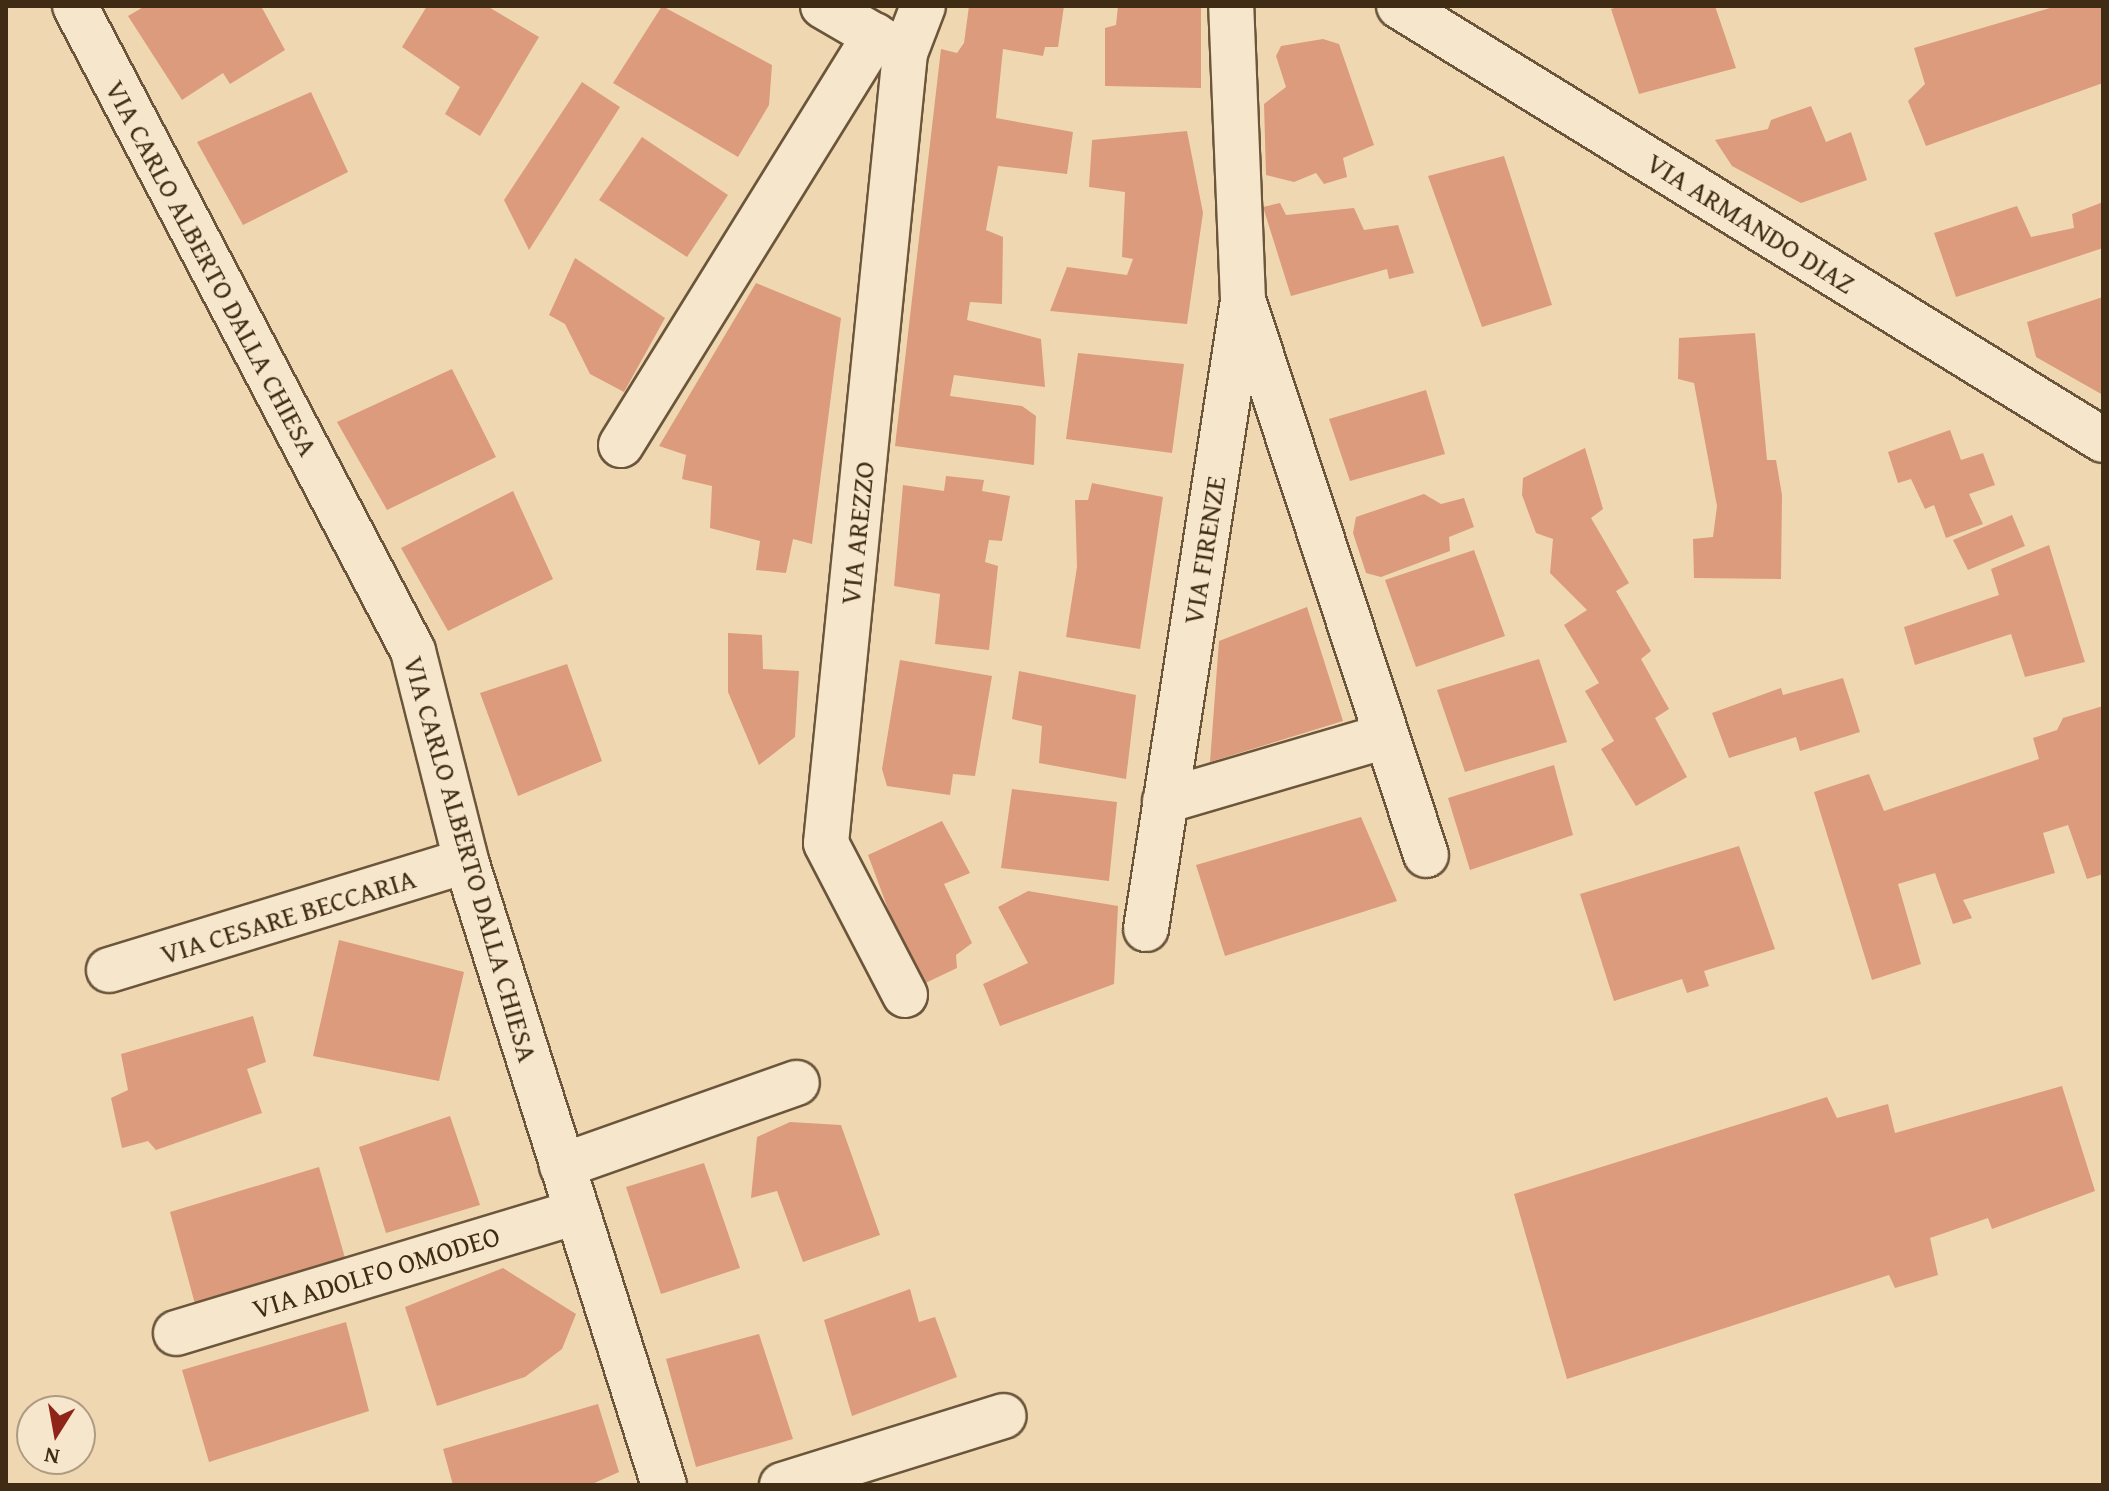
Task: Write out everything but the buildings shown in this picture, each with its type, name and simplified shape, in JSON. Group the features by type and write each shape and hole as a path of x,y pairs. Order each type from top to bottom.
{"street":[{"name":"VIA CARLO ALBERTO DALLA CHIESA","path":"75,6 413,651 466,861 664,1485"},
{"path":"823,6 890,44"},
{"name":"VIA AREZZO","path":"621,445 890,44 923,6"},
{"name":"VIA FIRENZE","path":"1146,929 1243,300 1231,6"},
{"name":"VIA ARMANDO DIAZ","path":"1399,6 2103,440"},
{"name":"VIA AREZZO","path":"890,44 826,843 905,995"},
{"name":"VIA FIRENZE","path":"1243,300 1426,855"},
{"path":"1165,801 1386,736"},
{"name":"VIA CESARE BECCARIA","path":"109,970 466,861"},
{"path":"562,1166 797,1083"},
{"name":"VIA ADOLFO OMODEO","path":"176,1333 577,1212"},
{"path":"782,1485 1003,1416"}]}
